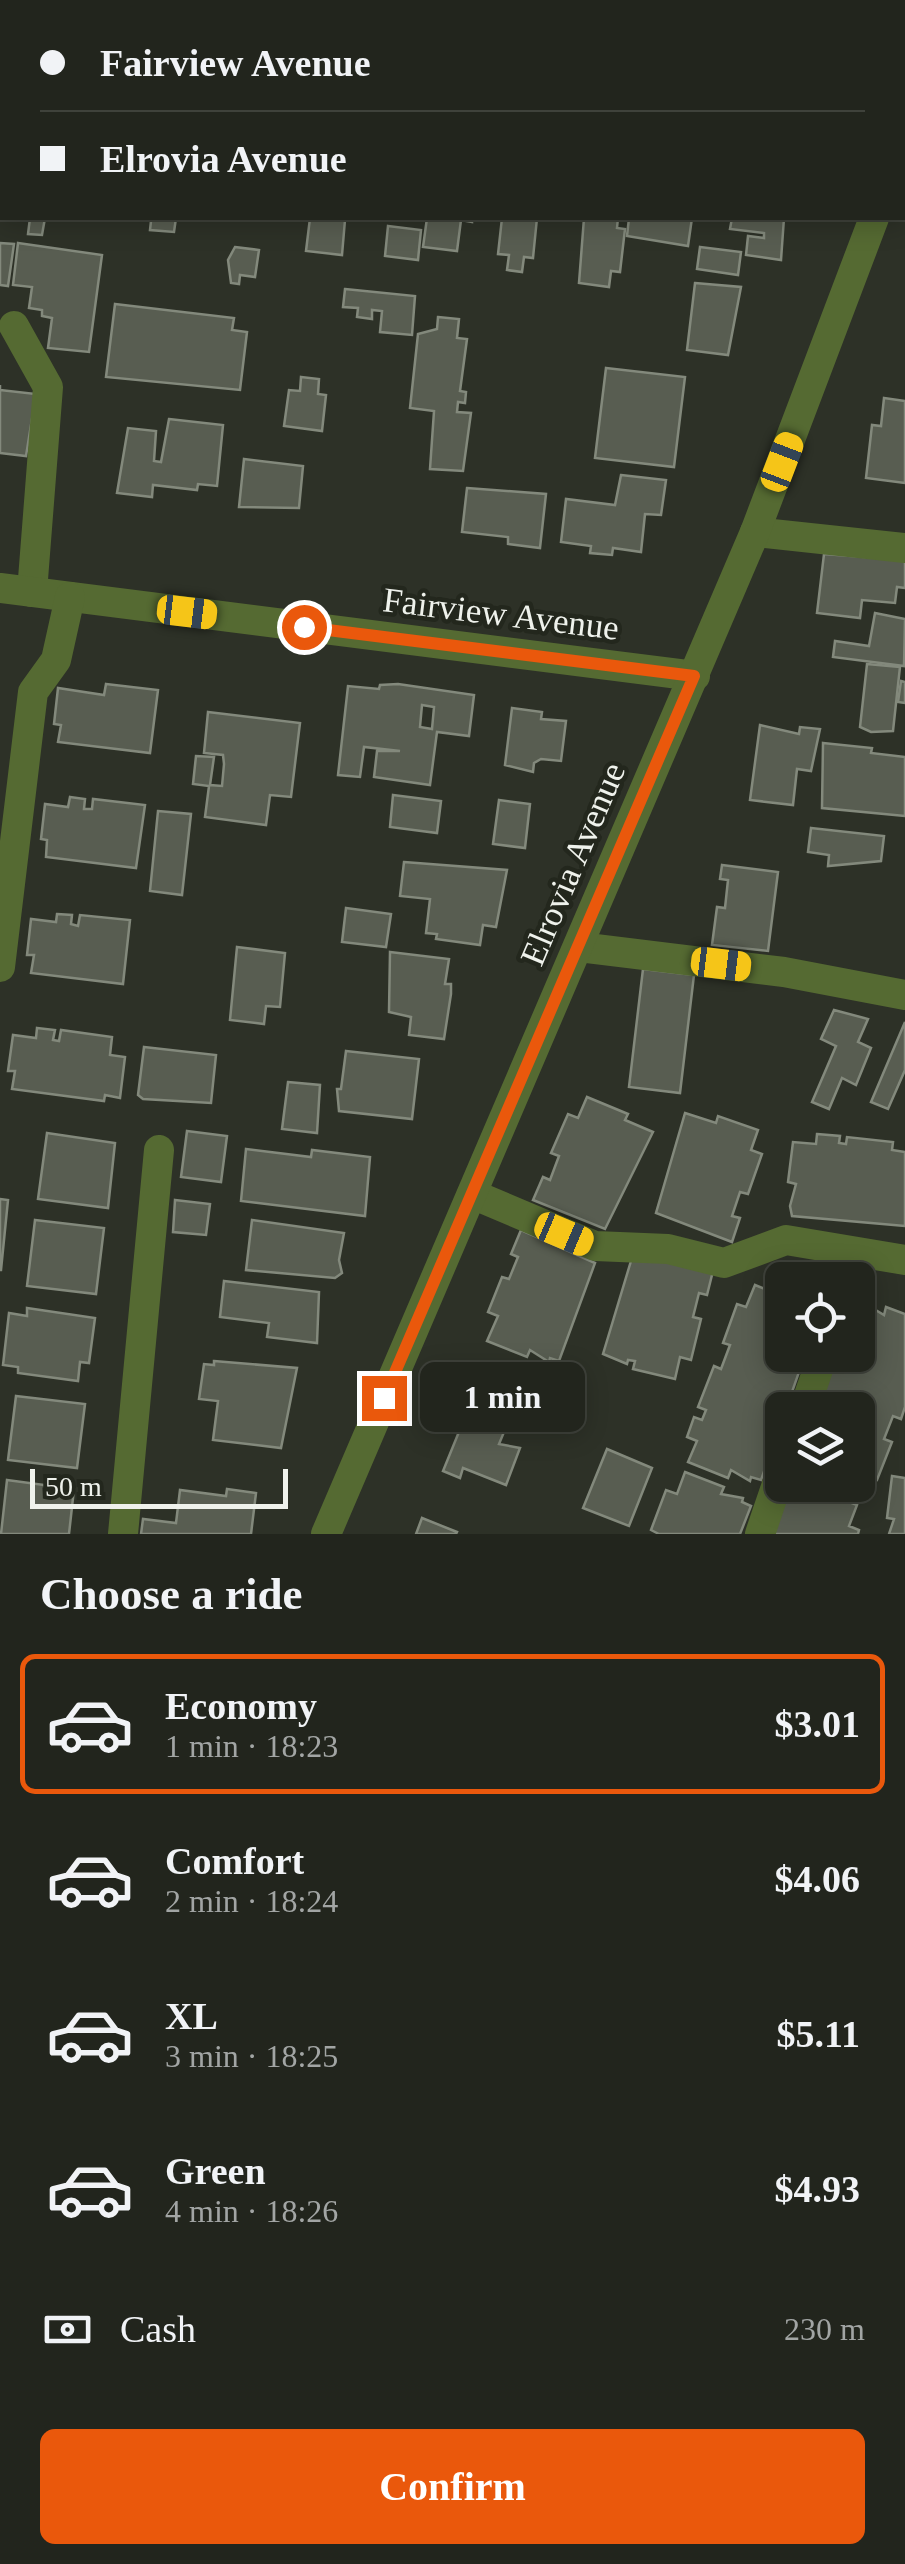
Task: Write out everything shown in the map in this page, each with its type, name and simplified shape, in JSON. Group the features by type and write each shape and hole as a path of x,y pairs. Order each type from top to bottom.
{"street":[{"name":"Elrovia Avenue","path":"326,1534 755,532 873,220"},
{"path":"14,326 48,387 32,592"},
{"path":"755,532 905,548"},
{"name":"Fairview Avenue","path":"0,588 694,676"},
{"path":"0,966 33,692 56,660 70,597"},
{"path":"578,947 784,972 905,995"},
{"path":"122,1534 159,1150"},
{"path":"472,1194 595,1246 668,1249 724,1263 786,1240 841,1262"},
{"path":"875,1263 905,1260"},
{"path":"760,1534 771,1502"}],"building":[{"path":"30,220 45,220 42,235 28,234"},
{"path":"142,220 176,220 174,232 150,230 151,221"},
{"path":"310,220 345,220 342,255 306,251"},
{"path":"427,220 461,220 457,251 423,247"},
{"path":"502,220 537,220 533,258 524,257 522,272 507,270 509,255 498,254"},
{"path":"584,220 618,220 617,228 625,229 620,272 611,271 609,287 579,283"},
{"path":"629,220 692,220 688,246 627,236"},
{"path":"732,220 784,220 781,260 746,255 748,236 764,238 764,233 730,229"},
{"path":"388,226 421,230 418,260 385,256"},
{"path":"0,243 14,244 8,286 0,285"},
{"path":"18,243 102,255 89,352 48,348 52,318 42,316 42,310 29,308 32,287 13,285"},
{"path":"235,247 259,250 255,277 240,275 239,284 231,283 228,260"},
{"path":"700,247 741,252 738,275 697,269"},
{"path":"695,283 741,287 728,355 687,350"},
{"path":"345,289 415,296 412,335 380,332 382,311 372,310 372,319 357,317 358,308 343,307"},
{"path":"115,304 234,318 232,330 247,332 240,390 106,377"},
{"path":"438,317 459,319 457,338 467,339 460,391 466,392 465,403 458,402 457,412 471,413 463,471 430,469 434,411 410,408 418,334 437,329"},
{"path":"606,368 685,377 674,467 595,458"},
{"path":"301,377 319,379 318,394 326,395 322,431 284,426 289,390 300,391"},
{"path":"0,390 36,394 26,456 0,453"},
{"path":"884,398 905,401 905,483 866,478 872,425 881,426"},
{"path":"169,419 223,425 217,486 198,484 197,490 153,485 152,497 117,493 128,428 156,431 154,461 161,462"},
{"path":"244,459 303,466 299,508 239,507"},
{"path":"621,475 666,480 661,515 645,514 641,552 613,548 612,555 590,553 591,546 561,542 566,499 615,505"},
{"path":"467,488 546,494 540,548 508,544 508,537 462,532"},
{"path":"824,554 905,560 905,588 897,587 895,603 862,600 860,618 817,613"},
{"path":"875,613 905,619 904,666 833,657 835,641 869,646"},
{"path":"867,664 900,667 893,731 871,732 860,727"},
{"path":"901,681 905,682 905,703 898,702"},
{"path":"106,684 158,690 150,753 58,742 61,725 54,724 58,688 104,695"},
{"path":"380,685 474,695 469,736 437,732 430,785 374,777 377,751 400,751 364,747 360,777 338,775 348,686 379,689","holes":["422,705 434,707 432,729 420,727"]},
{"path":"512,708 542,712 541,719 566,721 561,761 541,759 534,763 533,772 505,765"},
{"path":"208,712 300,723 291,797 270,795 266,825 205,817 209,786 193,784 196,756 214,757 210,785 222,786 224,764 223,755 204,753"},
{"path":"760,725 799,734 800,727 820,729 811,771 797,769 793,805 750,800"},
{"path":"823,743 872,748 871,753 905,757 905,816 822,808"},
{"path":"393,795 441,801 437,833 390,827"},
{"path":"70,797 85,799 84,809 92,809 93,799 145,805 136,868 46,857 47,840 41,839 45,804 68,807"},
{"path":"499,800 530,804 525,848 493,844"},
{"path":"158,811 191,814 182,895 150,891"},
{"path":"811,828 884,836 881,861 828,866 829,855 808,852"},
{"path":"404,862 507,870 496,927 483,925 480,945 436,939 437,934 426,933 430,899 400,896"},
{"path":"722,865 778,872 768,951 712,945 717,907 725,908 728,880 720,879"},
{"path":"346,908 391,914 386,947 342,942"},
{"path":"57,914 72,915 71,924 78,926 80,915 130,920 123,984 31,973 34,955 27,955 31,919 56,922"},
{"path":"237,947 285,953 280,1007 266,1006 264,1024 230,1020"},
{"path":"390,952 449,959 445,984 451,984 451,994 444,1039 409,1035 411,1017 389,1012"},
{"path":"643,969 694,975 680,1093 629,1087"},
{"path":"834,1010 868,1019 858,1042 871,1048 856,1085 842,1078 829,1109 812,1102 836,1046 821,1039"},
{"path":"905,1022 905,1070 888,1109 871,1102"},
{"path":"37,1028 55,1030 53,1040 59,1041 61,1030 112,1037 110,1055 125,1057 120,1098 105,1095 104,1101 12,1089 15,1071 8,1071 13,1035 36,1038"},
{"path":"144,1047 216,1055 211,1103 143,1099 138,1095"},
{"path":"346,1051 419,1059 412,1119 339,1111 337,1089 341,1089"},
{"path":"288,1082 320,1085 317,1133 282,1129"},
{"path":"587,1097 628,1114 625,1120 653,1132 605,1229 533,1200 543,1177 550,1180 559,1156 551,1153 568,1114 578,1118"},
{"path":"685,1113 716,1123 718,1116 758,1130 751,1150 762,1154 748,1194 740,1192 732,1216 740,1218 732,1242 656,1213"},
{"path":"187,1131 227,1136 221,1182 181,1177"},
{"path":"47,1133 115,1143 108,1208 38,1199"},
{"path":"817,1134 840,1136 839,1143 846,1144 847,1137 893,1142 892,1150 905,1152 905,1226 792,1216 790,1206 796,1184 788,1182 793,1142 816,1144"},
{"path":"246,1149 311,1157 312,1150 370,1157 365,1216 241,1201"},
{"path":"0,1199 8,1200 1,1270 0,1270"},
{"path":"175,1200 210,1204 206,1235 173,1232"},
{"path":"35,1220 104,1228 96,1294 27,1286"},
{"path":"252,1220 344,1233 339,1260 342,1273 335,1278 246,1270"},
{"path":"521,1230 595,1263 559,1361 550,1358 549,1362 530,1350 527,1357 487,1341 498,1316 488,1312 502,1277 509,1279 518,1257 511,1254"},
{"path":"634,1251 713,1271 707,1295 699,1293 693,1317 701,1319 691,1360 680,1357 675,1379 633,1369 635,1361 628,1360 627,1364 603,1354"},
{"path":"224,1281 319,1292 317,1343 267,1337 269,1323 220,1317"},
{"path":"755,1285 765,1289 765,1372 799,1372 792,1392 765,1392 765,1469 761,1480 751,1477 750,1481 731,1470 728,1478 688,1462 697,1441 687,1437 694,1417 702,1420 706,1410 698,1407 714,1366 721,1369 730,1345 723,1343 737,1304 746,1307"},
{"path":"886,1307 905,1314 905,1407 901,1419 893,1416 884,1439 892,1442 877,1480 875,1392 824,1392 831,1372 875,1372 875,1310 884,1315"},
{"path":"27,1308 95,1318 89,1363 80,1362 78,1381 18,1373 18,1367 3,1365 9,1313 27,1316"},
{"path":"214,1361 297,1368 281,1448 213,1440 218,1401 199,1399 204,1364 214,1365"},
{"path":"524,1371 567,1388 551,1428 535,1422 539,1413 510,1402"},
{"path":"474,1395 518,1413 514,1422 509,1420 499,1444 520,1448 506,1485 463,1468 460,1478 443,1471"},
{"path":"16,1396 85,1404 77,1468 8,1460"},
{"path":"607,1449 652,1468 629,1526 583,1508"},
{"path":"685,1472 724,1487 721,1494 743,1498 742,1502 751,1506 740,1534 659,1534 651,1530 666,1490 677,1494"},
{"path":"892,1476 905,1478 905,1534 889,1534 894,1519 887,1518"},
{"path":"7,1480 74,1489 69,1534 1,1534"},
{"path":"227,1489 256,1493 251,1534 141,1534 143,1519 176,1523 180,1490 226,1496"},
{"path":"779,1502 857,1505 849,1526 859,1530 858,1534 770,1534"},
{"path":"422,1518 457,1532 416,1534"}],"route":[{"path":"304,627 694,676 384,1398"}]}
